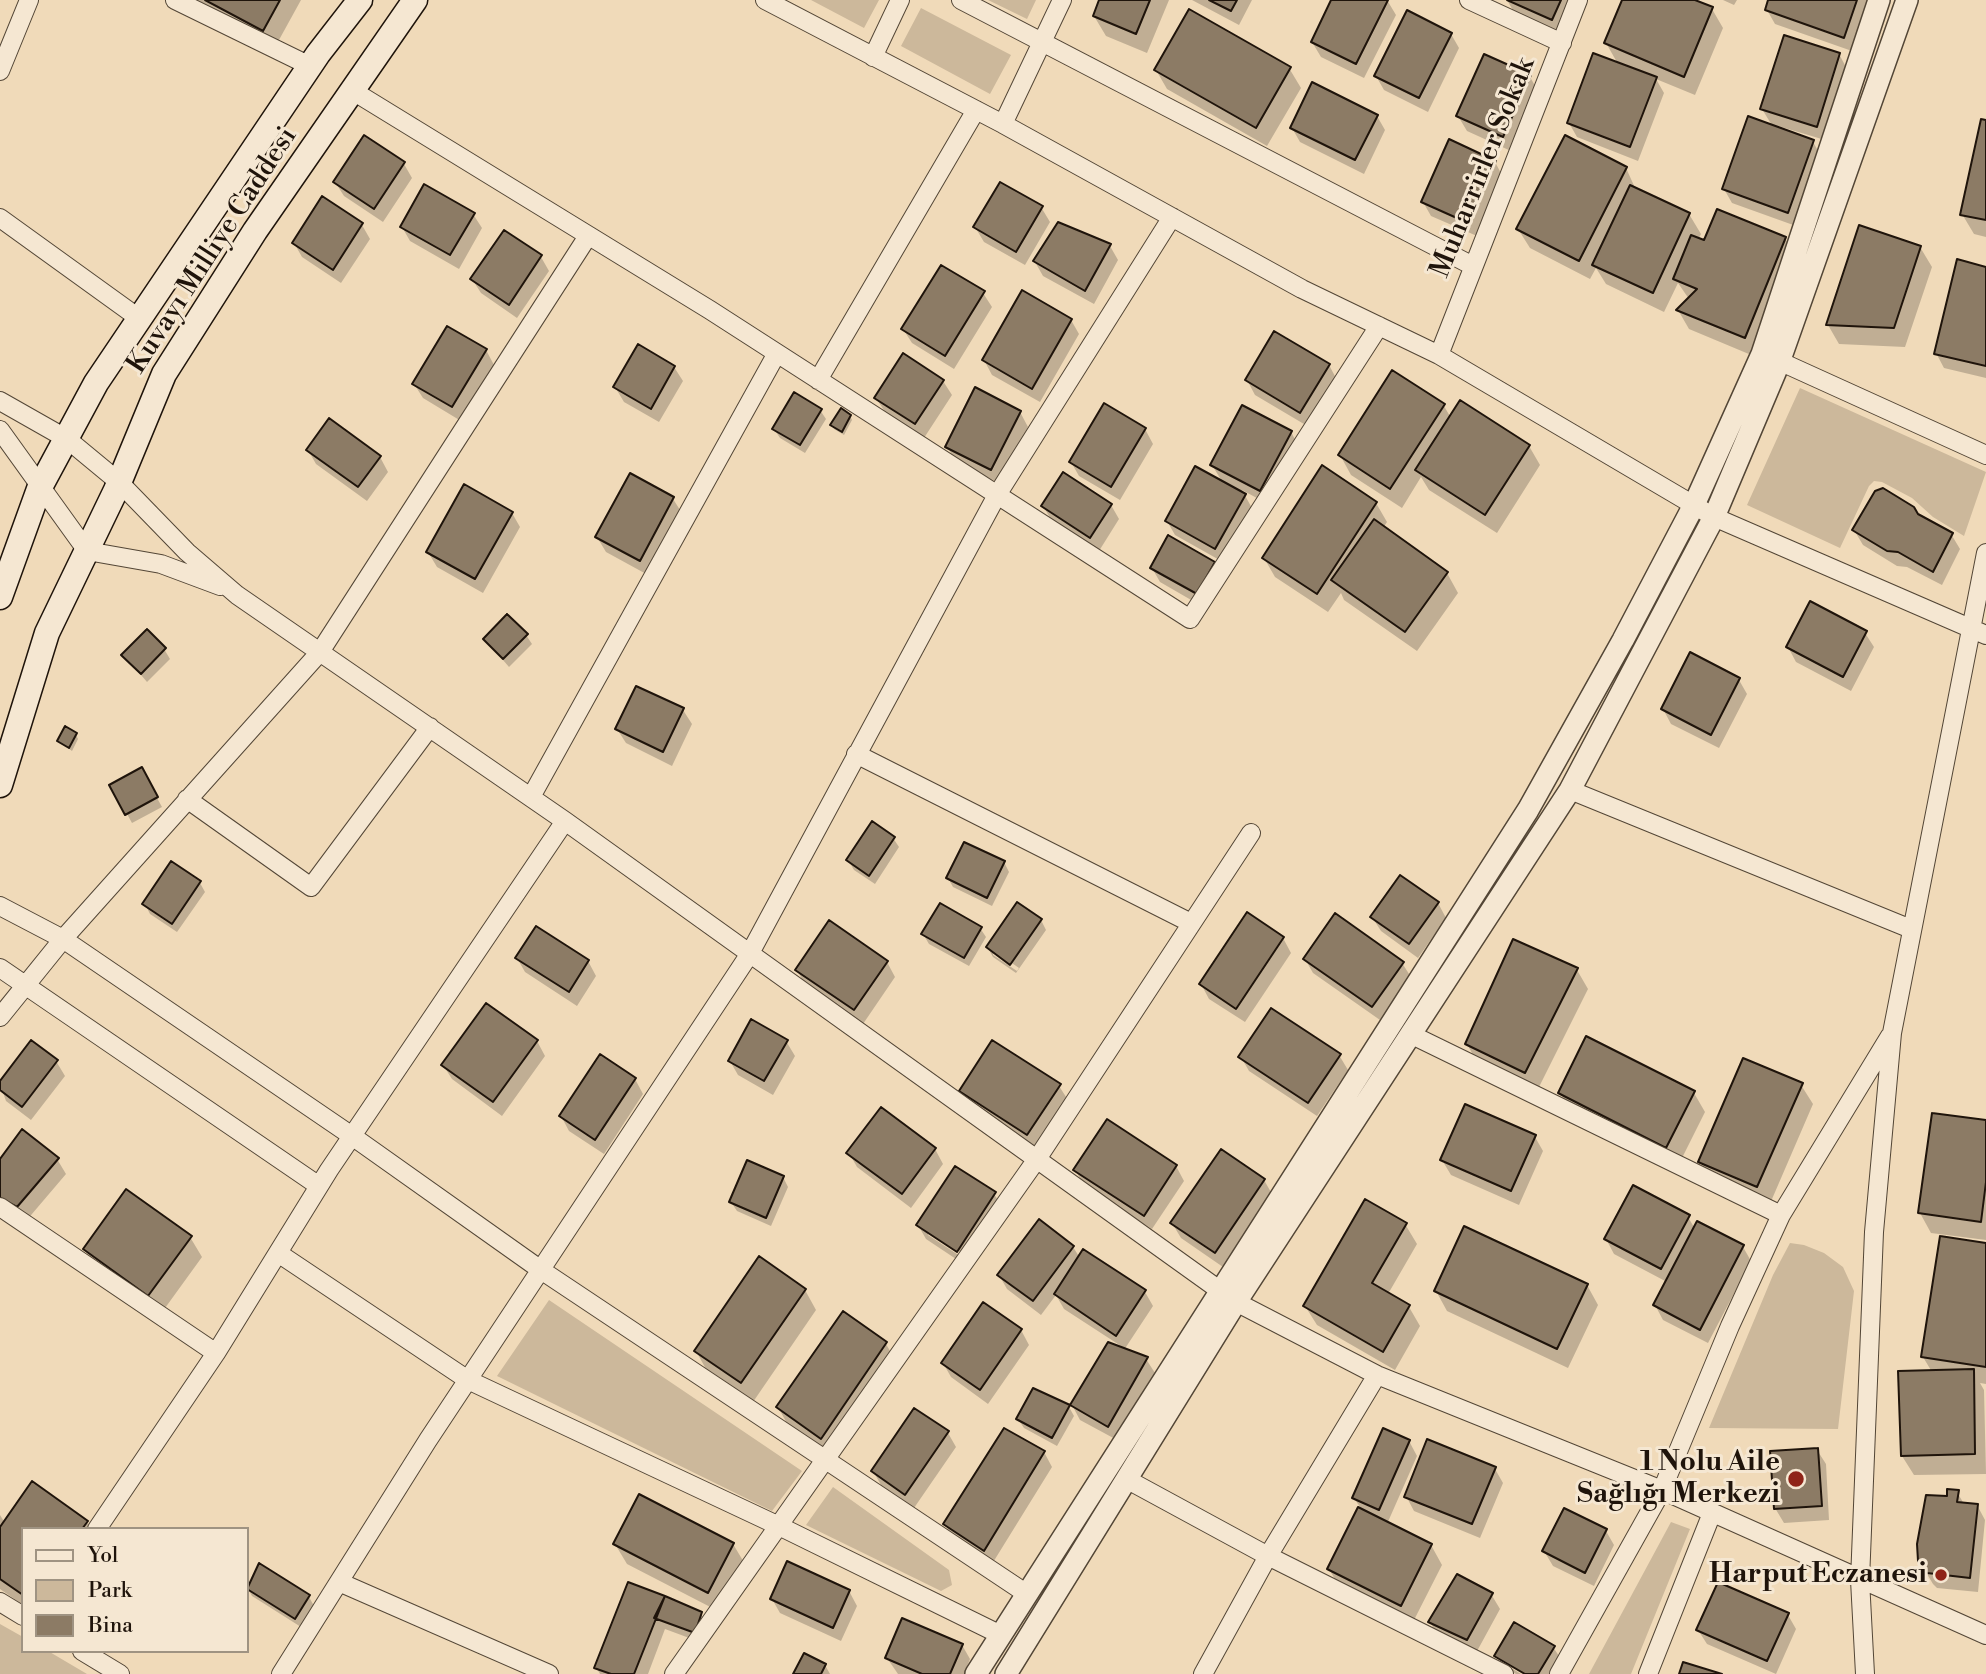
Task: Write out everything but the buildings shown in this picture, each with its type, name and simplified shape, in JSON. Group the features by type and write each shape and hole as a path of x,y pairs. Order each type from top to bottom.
{"main road":[{"name":"Kuvayı Milliye Caddesi","path":"0,597 39,489 96,383 310,66 360,0"},
{"name":"Kuvayı Milliye Caddesi","path":"0,785 47,633 119,482 164,374 255,231 415,0"}],"street":[{"path":"0,71 29,0"},
{"path":"175,0 310,66"},
{"path":"765,0 1003,124 1302,289 1439,355 1714,517 1979,632"},
{"path":"873,57 900,0"},
{"path":"961,0 1473,266"},
{"path":"1003,124 1062,0"},
{"path":"1469,0 1562,43"},
{"name":"Muharrirler Sokak","path":"1439,355 1578,0"},
{"path":"1006,1674 1128,1480 1229,1296 1528,810 1623,640 1694,505 1762,354 1878,0"},
{"path":"976,1674 1027,1594 1229,1296 1412,1035 1570,790 1714,517 1779,362 1907,0"},
{"path":"353,91 777,353 1190,619 1379,326"},
{"path":"818,380 976,110"},
{"path":"281,1674 468,1380 749,955 997,495 1172,216"},
{"path":"0,218 140,319"},
{"path":"0,1017 63,939 320,652 588,236"},
{"path":"531,797 777,353"},
{"path":"1779,362 1986,456"},
{"path":"0,401 67,439 119,482 187,552 230,589 565,821 1229,1296 1377,1375 1662,1490 1986,1635"},
{"path":"0,430 39,489 87,551 161,564 230,589"},
{"path":"1865,1674 1860,1580 1874,1232 1892,1033 1911,929 1979,632 1986,553"},
{"path":"187,799 311,887 430,727"},
{"path":"856,754 1191,923"},
{"path":"1570,790 1911,929"},
{"path":"98,1527 216,1353 352,1136 565,821"},
{"path":"674,1674 1037,1159 1251,833"},
{"path":"0,906 63,939 352,1136 541,1270 1027,1594"},
{"path":"0,968 319,1186"},
{"path":"1559,1674 1662,1490 1730,1326 1782,1215 1892,1033"},
{"path":"1412,1035 1782,1215"},
{"path":"0,1207 216,1353"},
{"path":"278,1253 468,1380 779,1526 1001,1635"},
{"path":"1203,1674 1268,1556 1377,1375"},
{"path":"1128,1480 1268,1556 1504,1674"},
{"path":"1648,1674 1712,1513"},
{"path":"339,1582 549,1674"},
{"path":"0,1602 21,1615"},
{"path":"85,1653 120,1674"}],"green space":[{"path":"811,0 879,0 864,28"},
{"path":"988,0 1036,0 1027,19"},
{"path":"921,8 1011,55 990,94 901,46"},
{"path":"1800,388 1986,472 1964,536 1933,517 1912,498 1882,482 1874,481 1869,486 1840,548 1747,505"},
{"path":"1790,1243 1824,1253 1843,1267 1854,1291 1838,1429 1709,1428 1773,1275"},
{"path":"549,1300 802,1471 772,1511 497,1376"},
{"path":"833,1487 949,1570 952,1585 941,1591 806,1525"},
{"path":"1671,1522 1690,1529 1631,1674 1589,1674"},
{"path":"0,1624 21,1636 21,1653 51,1653 87,1674 0,1674"}],"place":[{"name":"1 Nolu Aile Sağlığı Merkezi","path":"1796,1479"},
{"name":"Harput Eczanesi","path":"1941,1575"}]}
